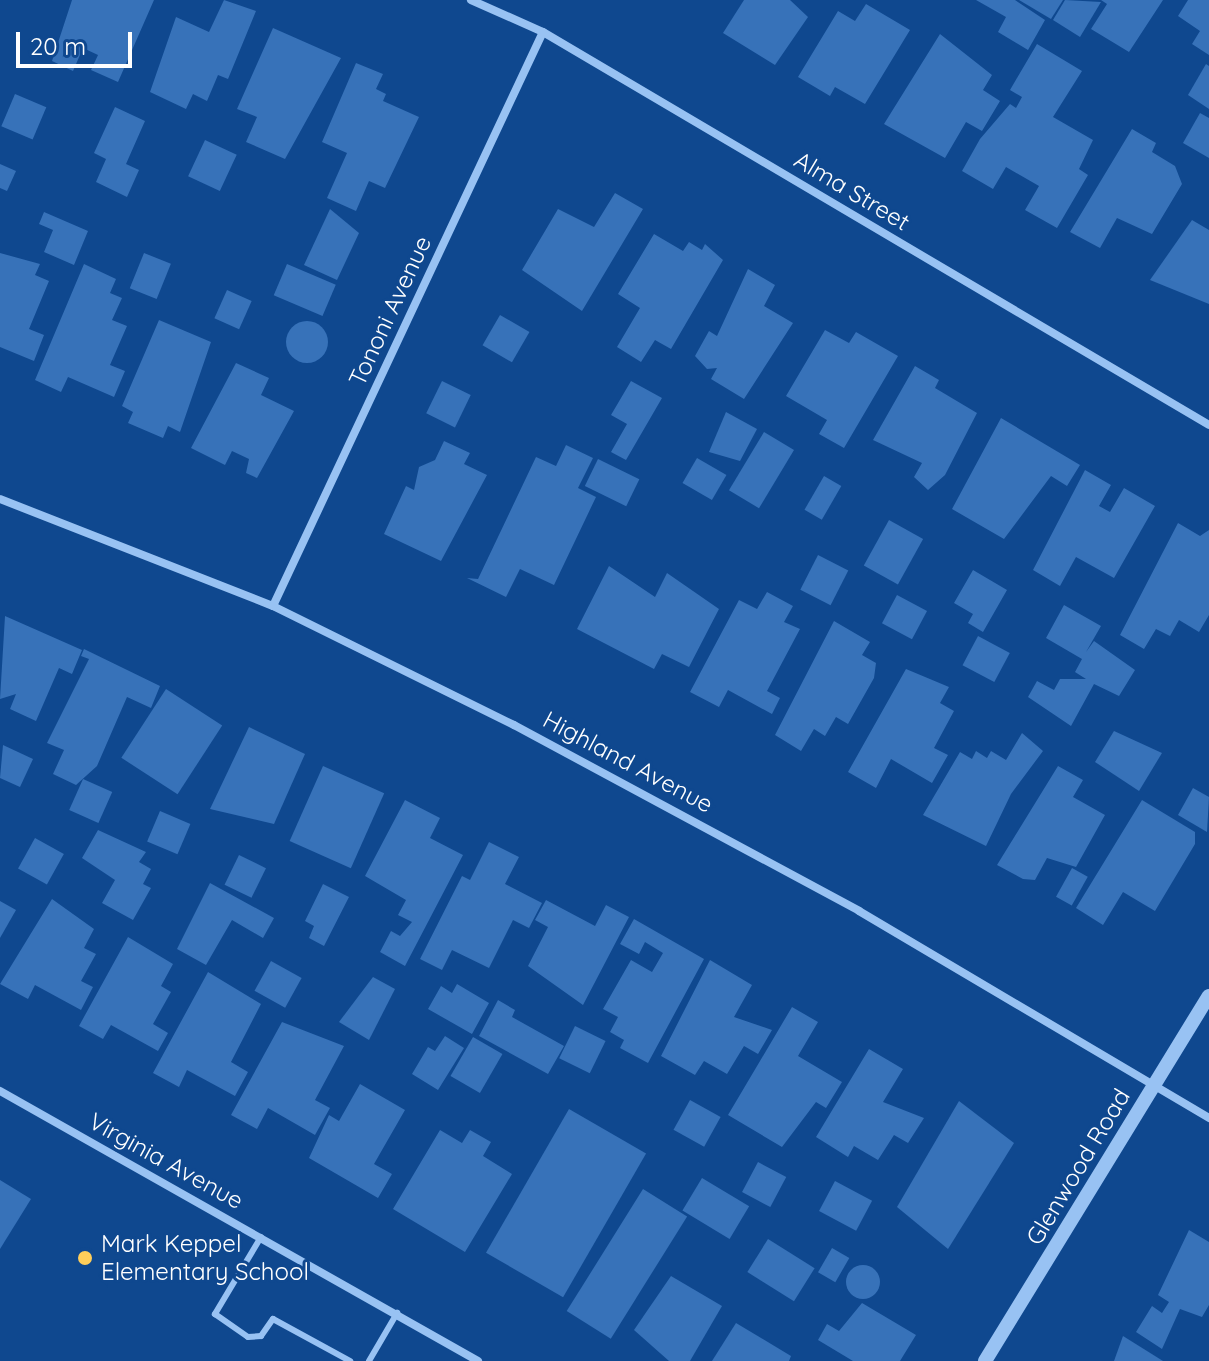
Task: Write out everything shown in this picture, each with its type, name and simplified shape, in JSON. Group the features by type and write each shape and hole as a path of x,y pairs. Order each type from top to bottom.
{"street":[{"name":"Alma Street","path":"471,0 543,32 1209,425"},
{"name":"Tononi Avenue","path":"273,606 543,32"},
{"name":"Highland Avenue","path":"0,499 273,606 700,823 1209,1118"},
{"name":"Glenwood Road","path":"985,1361 1209,996"},
{"name":"Virginia Avenue","path":"0,1091 478,1361"}],"lane":[{"path":"261,1237 215,1314 248,1337 261,1336 273,1319 350,1361"},
{"path":"369,1361 397,1313"}],"building":[{"path":"72,0 154,0 118,82 91,70 98,55 83,48 73,71 52,61"},
{"path":"224,0 256,11 228,79 218,75 207,101 193,94 186,109 150,92 176,17 209,32"},
{"path":"744,0 790,0 808,17 775,65 723,33"},
{"path":"976,0 1015,0 1045,20 1028,50 998,32 1006,17"},
{"path":"1019,0 1063,0 1051,19"},
{"path":"1065,0 1101,2 1080,37 1053,20"},
{"path":"1101,0 1163,0 1129,52 1091,29 1107,4"},
{"path":"1188,0 1209,0 1209,55 1192,44 1200,31 1178,16"},
{"path":"866,4 910,30 865,104 835,87 830,96 798,77 838,11 855,21"},
{"path":"273,28 341,58 285,159 246,142 257,117 237,109"},
{"path":"940,34 992,75 983,90 1000,101 982,131 966,122 945,158 884,124"},
{"path":"1037,44 1082,71 1053,117 1093,140 1079,169 1088,175 1057,228 1025,210 1039,186 1006,167 993,189 962,171 980,139 1010,104 1016,108 1022,97 1010,90"},
{"path":"356,63 383,74 376,89 386,94 383,101 419,117 385,188 369,181 356,211 327,198 347,153 322,142"},
{"path":"1206,64 1209,66 1209,109 1188,95"},
{"path":"15,94 46,107 33,140 1,126"},
{"path":"115,107 145,121 126,164 139,170 127,197 96,182 106,159 94,153"},
{"path":"1200,113 1209,118 1209,158 1183,143"},
{"path":"1132,129 1156,143 1152,152 1175,166 1182,184 1152,234 1117,218 1100,248 1070,232"},
{"path":"205,140 237,155 220,191 188,176"},
{"path":"0,164 16,171 7,191 0,188"},
{"path":"615,193 643,209 582,311 522,270 558,209 594,227"},
{"path":"330,209 359,233 337,280 304,265"},
{"path":"44,212 88,231 74,265 44,252 53,230 39,224"},
{"path":"1192,220 1209,230 1209,304 1150,280"},
{"path":"654,234 683,251 689,242 702,250 705,244 723,260 671,349 655,340 641,362 617,347 640,308 618,294"},
{"path":"0,253 40,264 35,275 49,281 29,329 44,335 34,361 0,347"},
{"path":"144,253 171,264 157,299 130,288"},
{"path":"84,264 116,279 110,293 122,298 112,320 127,326 110,365 125,371 114,397 68,377 61,392 35,380"},
{"path":"287,264 336,285 323,316 274,295"},
{"path":"748,269 775,285 764,306 793,323 744,399 711,379 717,368 707,369 695,356 709,331 717,336"},
{"path":"227,290 252,301 239,329 214,318"},
{"path":"500,315 529,332 512,362 482,345"},
{"path":"159,320 211,342 180,432 168,426 163,438 128,423 133,412 122,406"},
{"path":"307,321 322,327 328,342 322,357 307,363 292,357 286,342 292,327"},
{"path":"825,330 849,343 856,332 898,356 844,448 819,434 827,420 786,396"},
{"path":"236,363 269,378 261,395 294,411 257,478 246,473 249,459 232,451 225,465 191,448"},
{"path":"915,366 939,380 935,388 977,413 945,475 928,490 914,477 922,463 873,440"},
{"path":"442,381 471,395 455,427 426,413"},
{"path":"631,381 662,398 626,460 611,452 627,424 611,415"},
{"path":"726,412 757,429 740,461 709,452"},
{"path":"1001,418 1080,465 1067,486 1051,476 1004,539 952,509"},
{"path":"764,432 794,450 759,508 729,490"},
{"path":"444,441 470,453 464,464 487,475 441,561 384,534 406,486 414,490 419,467 435,460"},
{"path":"566,445 593,458 578,488 596,497 554,585 520,569 506,597 467,578 478,579 536,457 556,466"},
{"path":"697,458 726,475 712,500 682,483"},
{"path":"598,459 639,479 626,506 585,486"},
{"path":"1085,470 1111,485 1099,506 1110,512 1124,488 1155,506 1114,578 1076,557 1060,586 1033,570"},
{"path":"824,476 841,486 822,520 804,510"},
{"path":"889,520 923,539 898,584 864,565"},
{"path":"1178,523 1200,536 1209,530 1209,615 1199,632 1179,620 1170,636 1156,629 1144,649 1120,635"},
{"path":"818,555 848,570 831,605 800,590"},
{"path":"609,566 655,597 667,573 719,609 689,667 662,654 654,669 577,629"},
{"path":"973,570 1007,590 983,632 968,623 973,614 954,603"},
{"path":"767,592 793,606 784,622 800,629 767,691 780,698 772,714 728,690 719,707 690,692 739,600 757,609"},
{"path":"897,595 927,611 912,639 882,623"},
{"path":"1064,605 1101,626 1086,652 1094,641 1135,670 1119,696 1094,684 1071,726 1028,697 1037,681 1054,690 1060,679 1086,679 1075,672 1082,659 1046,638"},
{"path":"5,616 82,650 72,674 59,668 36,721 10,709 16,694 0,699"},
{"path":"834,621 870,642 862,655 876,663 874,678 848,724 836,717 825,736 814,729 801,751 775,735"},
{"path":"978,636 1010,653 994,682 963,665"},
{"path":"84,649 160,686 151,708 127,697 97,766 76,785 53,774 64,750 47,743 89,659 81,656"},
{"path":"906,669 949,687 940,703 954,711 934,748 948,755 932,783 891,759 876,788 848,772"},
{"path":"166,689 222,725 178,794 121,758"},
{"path":"249,727 305,754 274,824 210,809"},
{"path":"1114,731 1162,753 1139,791 1095,762"},
{"path":"1022,733 1043,751 1011,794 986,846 923,815 960,752 972,759 976,751 987,758 991,751 1006,760"},
{"path":"3,745 33,759 20,787 0,778"},
{"path":"323,766 384,793 351,868 290,841"},
{"path":"1058,766 1083,780 1073,797 1105,815 1076,867 1047,858 1035,880 1023,879 997,865"},
{"path":"83,779 112,792 98,823 69,810"},
{"path":"1193,788 1209,797 1207,832 1178,815"},
{"path":"405,800 440,818 430,838 463,855 405,966 380,952 391,931 400,936 412,922 398,915 406,900 365,876"},
{"path":"1142,800 1195,832 1195,844 1155,911 1123,892 1103,925 1076,908"},
{"path":"160,811 190,824 177,854 147,841"},
{"path":"98,830 146,852 139,862 151,869 143,884 151,888 133,920 102,903 115,880 82,858"},
{"path":"35,838 64,854 47,885 18,869"},
{"path":"489,842 519,857 505,884 542,903 529,928 513,920 489,968 452,950 442,970 420,959 462,876 470,880"},
{"path":"239,855 266,868 251,898 225,885"},
{"path":"1072,868 1088,877 1072,906 1056,897"},
{"path":"210,883 274,918 263,938 232,920 206,965 177,949"},
{"path":"323,884 349,897 324,946 309,938 314,926 305,921"},
{"path":"52,899 94,929 84,948 96,954 81,981 93,987 81,1010 35,985 28,999 0,984"},
{"path":"546,900 595,926 606,905 629,917 583,1005 528,966 548,927 535,920"},
{"path":"0,901 16,910 0,938"},
{"path":"634,919 704,959 648,1063 620,1048 624,1040 610,1032 618,1017 603,1009 631,960 652,972 663,953 645,942 639,954 620,944"},
{"path":"128,937 173,964 161,986 171,992 153,1024 168,1033 158,1051 111,1025 103,1039 79,1026"},
{"path":"710,960 752,985 734,1017 772,1030 758,1054 744,1046 727,1074 704,1061 695,1075 661,1056"},
{"path":"271,961 302,978 285,1008 255,991"},
{"path":"208,972 261,1004 231,1062 248,1072 235,1096 187,1070 179,1087 153,1073"},
{"path":"373,977 395,989 369,1040 339,1022"},
{"path":"457,984 489,1003 472,1034 428,1009 441,986 452,993"},
{"path":"498,1000 515,1010 512,1017 564,1046 548,1074 479,1036"},
{"path":"792,1007 818,1022 798,1056 842,1082 826,1108 816,1102 782,1147 728,1115"},
{"path":"282,1022 344,1046 315,1100 330,1108 315,1135 268,1108 257,1129 231,1115"},
{"path":"575,1026 606,1041 590,1073 559,1058"},
{"path":"445,1036 464,1048 438,1090 412,1074 428,1047 435,1051"},
{"path":"473,1037 502,1054 480,1093 450,1076"},
{"path":"869,1049 903,1069 883,1102 924,1118 908,1143 894,1135 878,1160 854,1146 848,1157 816,1137"},
{"path":"360,1084 405,1110 374,1164 392,1174 378,1198 309,1158 329,1115 339,1121"},
{"path":"690,1100 721,1117 704,1147 674,1130"},
{"path":"959,1101 1014,1143 948,1249 897,1207"},
{"path":"569,1109 646,1154 563,1297 486,1253"},
{"path":"440,1130 462,1143 470,1130 491,1142 483,1156 512,1174 465,1252 393,1209"},
{"path":"758,1162 786,1177 770,1207 742,1192"},
{"path":"702,1178 749,1206 730,1239 682,1211"},
{"path":"0,1180 31,1199 0,1249"},
{"path":"835,1181 872,1201 856,1231 819,1211"},
{"path":"643,1189 687,1217 611,1339 567,1311"},
{"path":"1189,1230 1209,1242 1209,1305 1202,1317 1180,1309 1162,1349 1136,1332 1152,1306 1162,1313 1169,1302 1158,1295"},
{"path":"768,1239 815,1268 794,1301 747,1272"},
{"path":"832,1248 849,1258 835,1282 818,1272"},
{"path":"863,1265 875,1270 880,1282 875,1294 863,1299 851,1294 846,1282 851,1270"},
{"path":"671,1276 722,1306 690,1361 669,1361 634,1330"},
{"path":"862,1303 916,1335 900,1361 853,1361 818,1340 827,1324 839,1331"},
{"path":"736,1323 791,1356 789,1361 712,1361"},
{"path":"1123,1336 1163,1361 1114,1361"}],"place":[{"name":"Mark Keppel Elementary School","path":"85,1258"}]}
